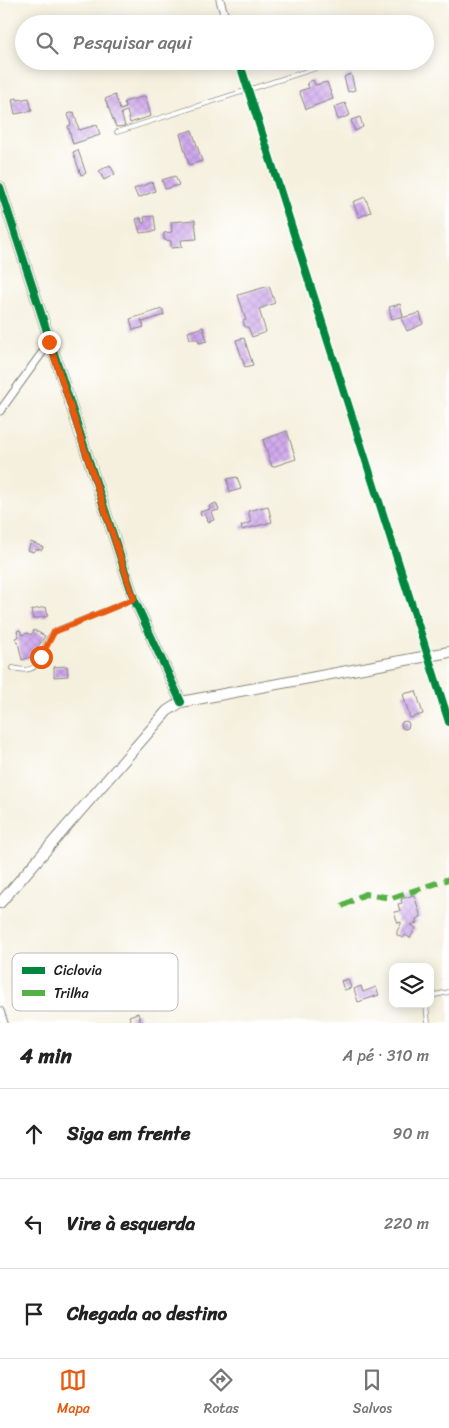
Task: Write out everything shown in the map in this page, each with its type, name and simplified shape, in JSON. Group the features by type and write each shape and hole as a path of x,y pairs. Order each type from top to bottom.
{"street":[{"path":"220,0 224,15"},
{"path":"242,70 449,722"},
{"path":"0,187 134,599 181,702"},
{"path":"0,411 49,342"},
{"path":"0,903 168,711 181,702 449,652"},
{"path":"0,1011 4,1023"}],"lane":[{"path":"117,132 310,70"},
{"path":"13,668 25,671 32,669 38,663 51,634 57,630 134,599"},
{"path":"434,995 449,992"},
{"path":"426,1008 428,1023"}],"building":[{"path":"351,74 355,90 348,92 344,77"},
{"path":"313,80 315,85 327,82 333,99 306,109 299,91 309,88 307,83"},
{"path":"115,95 120,110 126,108 124,102 145,96 151,116 130,123 127,111 121,113 125,126 116,127 105,99"},
{"path":"17,98 18,100 29,98 32,111 15,114 12,99"},
{"path":"345,103 350,115 338,120 334,107"},
{"path":"74,112 79,130 97,125 100,135 73,144 68,126 71,125 68,114"},
{"path":"360,117 363,127 355,131 351,120"},
{"path":"192,130 202,161 189,165 180,134"},
{"path":"78,150 86,173 81,175 73,152"},
{"path":"110,165 115,174 104,180 99,171"},
{"path":"175,176 179,185 165,189 162,180"},
{"path":"152,182 155,191 138,198 134,189"},
{"path":"365,197 371,212 359,217 353,202"},
{"path":"154,216 156,231 140,233 136,219 141,218 142,223 145,223 144,217"},
{"path":"195,220 197,239 181,240 182,247 171,248 171,241 164,240 164,233 172,232 171,222"},
{"path":"269,286 275,303 259,309 266,332 252,337 243,321 246,320 238,295"},
{"path":"400,304 403,316 392,319 389,307"},
{"path":"162,309 164,315 143,322 141,319 144,327 133,330 130,319"},
{"path":"420,313 423,324 407,331 401,318"},
{"path":"203,327 207,341 199,343 198,339 190,339 188,332"},
{"path":"244,338 253,365 245,367 236,340"},
{"path":"287,431 296,459 272,467 263,440"},
{"path":"237,477 241,489 230,492 227,479"},
{"path":"216,503 219,510 211,512 214,520 208,522 206,514 201,516 200,512 210,509 209,506"},
{"path":"268,506 272,522 242,530 241,526 251,522 248,511"},
{"path":"31,542 43,547 42,550 36,549 33,552 28,550"},
{"path":"46,607 48,616 33,619 31,610"},
{"path":"20,630 22,635 27,633 31,635 34,630 45,636 37,648 39,654 22,660 18,642 15,638 19,637 17,631"},
{"path":"67,666 68,676 54,677 54,667"},
{"path":"416,691 423,714 410,718 403,694"},
{"path":"405,721 409,725 405,729 401,725"},
{"path":"414,895 421,917 416,919 417,923 411,925 416,928 410,938 405,935 403,938 397,935 401,922 398,923 394,912 400,911 398,904 402,903 401,899"},
{"path":"348,979 351,988 344,990 341,981"},
{"path":"361,986 363,992 376,987 379,995 358,1002 354,989"},
{"path":"138,1013 141,1023 132,1023 129,1016"}],"marked path":[{"path":"342,906 365,894 392,898 449,879"}],"cycle path":[{"path":"242,70 449,722"},
{"path":"0,187 134,599 181,702"}],"route":[{"path":"41,657 51,634 57,630 134,599 49,342"}]}
